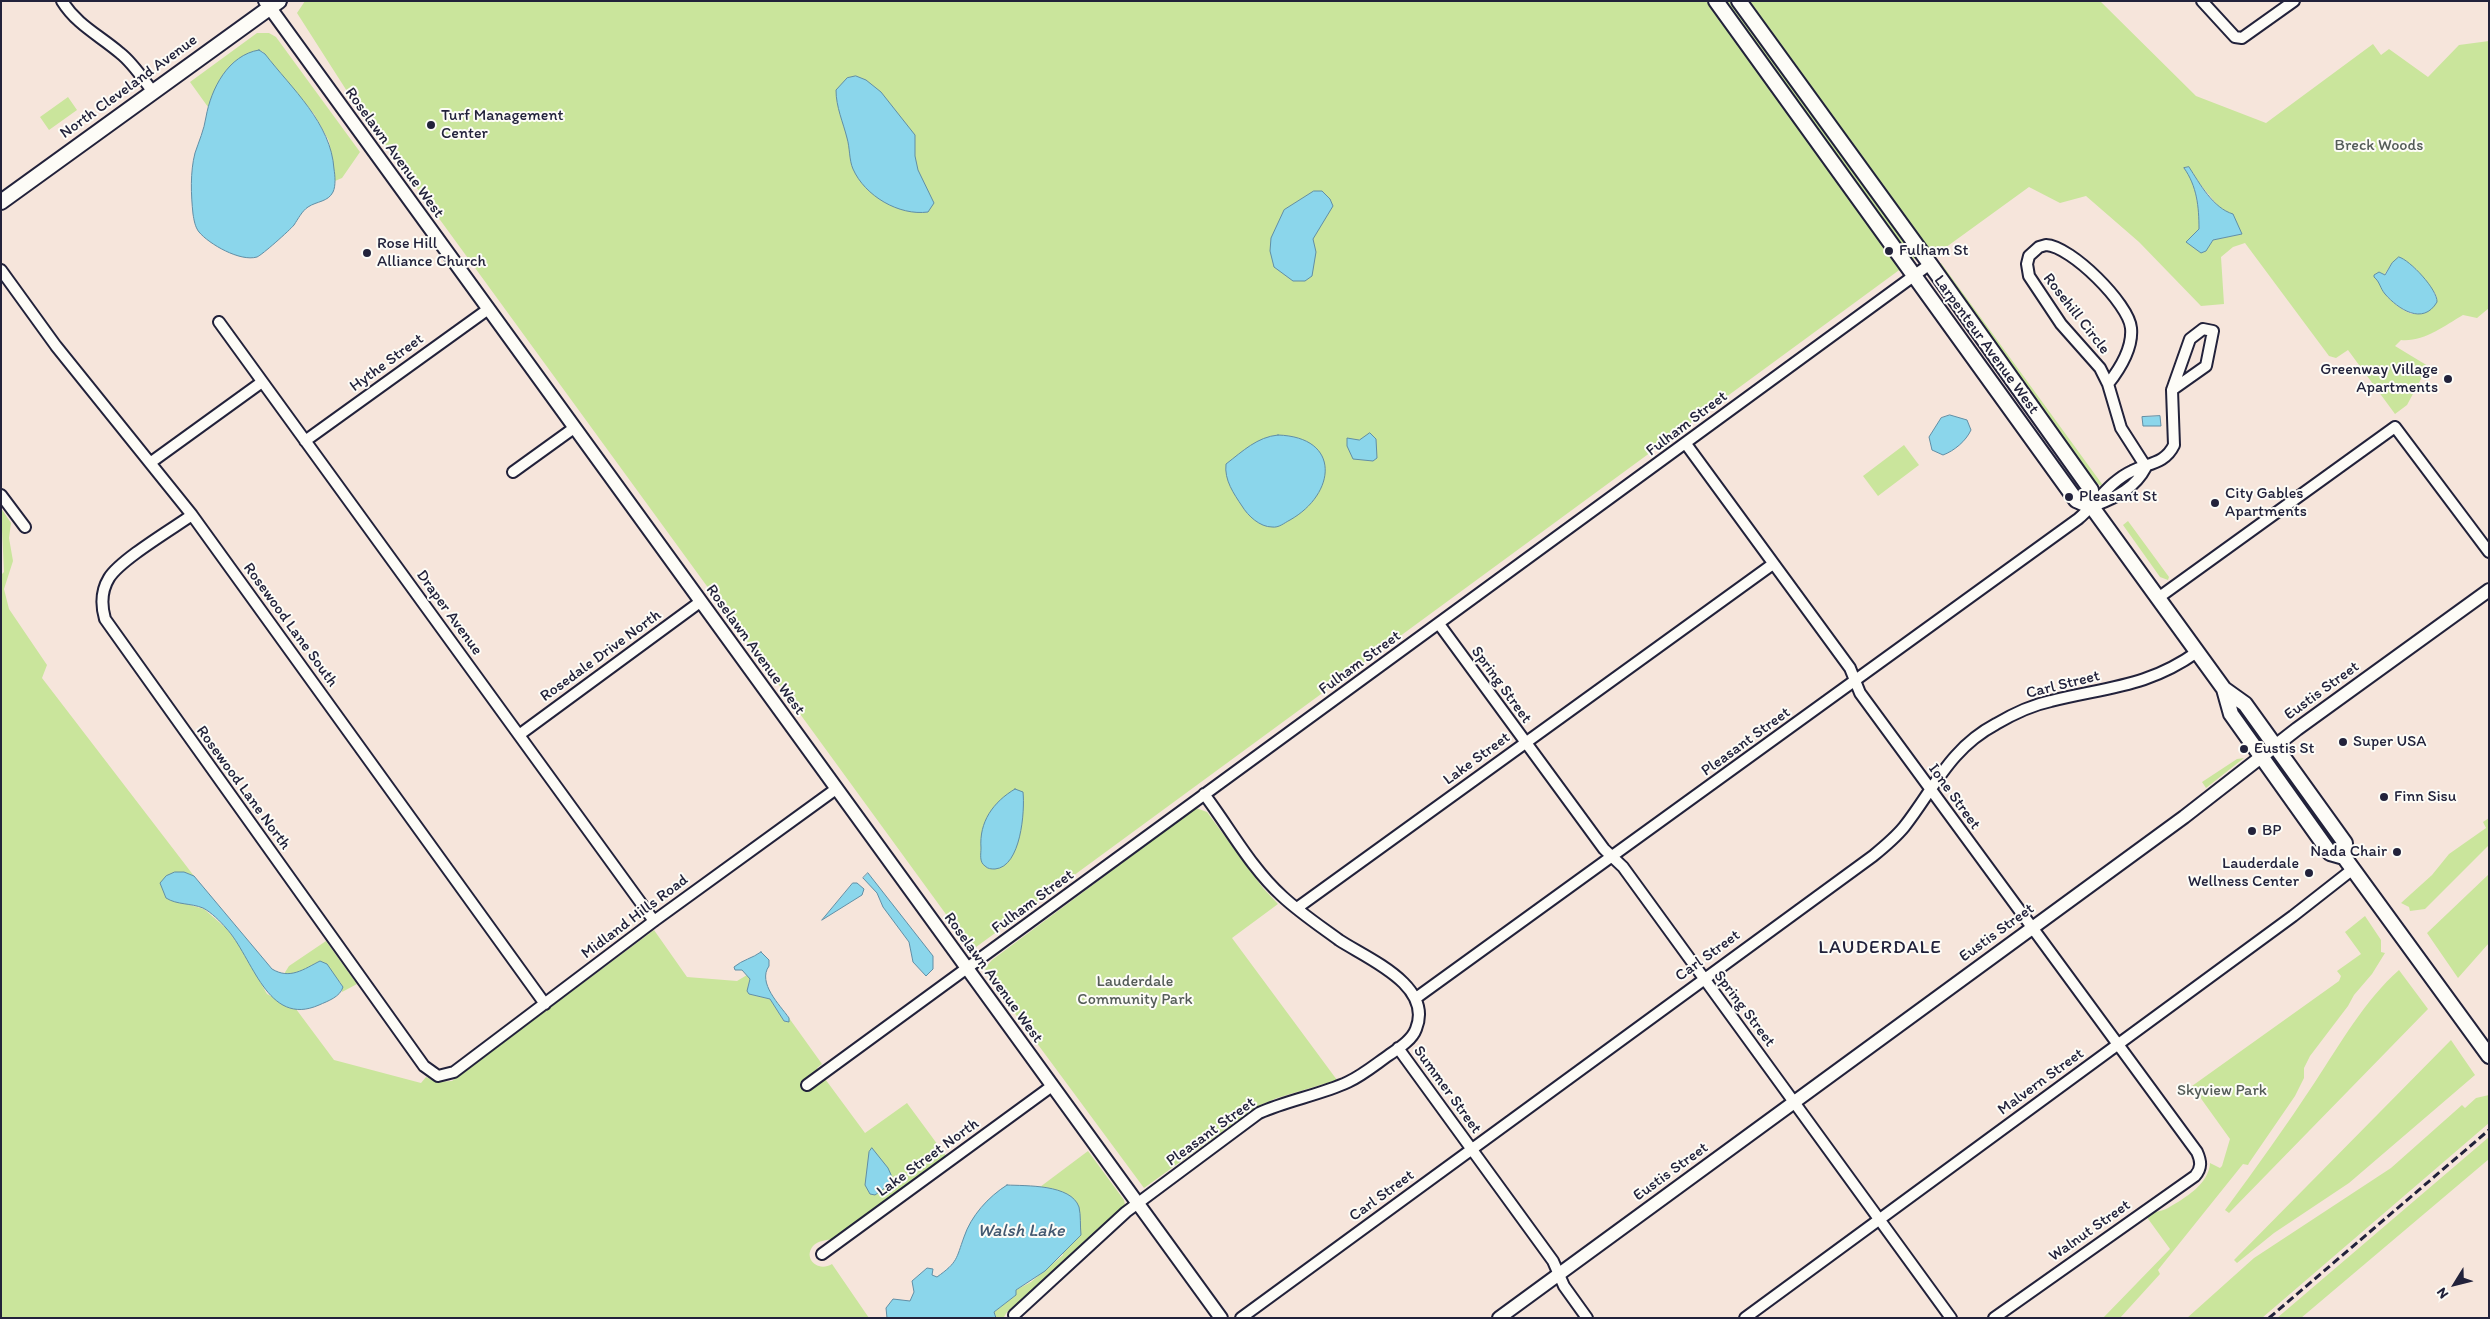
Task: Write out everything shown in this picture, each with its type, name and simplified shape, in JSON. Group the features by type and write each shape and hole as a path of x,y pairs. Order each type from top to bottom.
{"main road":[{"name":"Larpenteur Avenue West","path":"1716,1 2076,500 2092,507 2224,689 2245,704 2276,746 2345,843 2344,856 2489,1056"},
{"name":"Larpenteur Avenue West","path":"1739,1 2091,490 2092,507"},
{"name":"North Cleveland Avenue","path":"1,202 153,92 271,3"},
{"name":"Larpenteur Avenue West","path":"2224,689 2231,714 2261,757 2330,852 2344,856"}],"street":[{"path":"62,1 74,18 87,30 121,53 153,92"},
{"path":"2202,1 2235,37 2242,38 2294,1"},
{"name":"Roselawn Avenue West","path":"271,3 487,310 1221,1318"},
{"name":"Rosehill Circle","path":"2108,384 2120,369 2131,336 2129,322 2109,293 2082,264 2059,248 2046,245 2039,247 2029,256 2028,276 2061,324 2100,368 2108,384 2121,428 2146,467"},
{"name":"Fulham Street","path":"807,1085 1930,264"},
{"name":"Rosewood Lane South","path":"1,270 56,346 192,515 545,1004"},
{"name":"Hythe Street","path":"306,441 487,310"},
{"name":"Draper Avenue","path":"219,322 654,921"},
{"path":"2203,329 2213,331 2206,366 2172,390 2190,339 2203,329"},
{"path":"150,462 262,382"},
{"name":"Pleasant Street","path":"1416,998 1613,858 2092,507 2109,487 2132,470 2146,467 2170,454 2174,446 2172,390"},
{"path":"2158,598 2395,426 2489,552"},
{"path":"513,472 574,428"},
{"name":"Ione Street","path":"1686,444 1850,668 1860,693 2031,929 2197,1152 2200,1166"},
{"path":"1,495 25,527"},
{"name":"Rosewood Lane North","path":"192,515 116,570 104,588 102,603 104,619 424,1066 438,1076 454,1072"},
{"name":"Lake Street","path":"1297,908 1773,564"},
{"name":"Eustis Street","path":"1500,1318 2184,817 2261,757 2489,590"},
{"name":"Rosedale Drive North","path":"519,735 700,602"},
{"name":"Spring Street","path":"1439,624 1524,743 1613,858 1623,867 1951,1318"},
{"name":"Carl Street","path":"1241,1318 1891,840 1904,828 1949,762 1971,740 2013,715 2050,701 2144,681 2173,668 2197,652"},
{"name":"Midland Hills Road","path":"454,1072 654,921 836,789"},
{"path":"1204,794 1271,884 1297,908 1338,939 1380,963 1404,984 1416,998"},
{"name":"Malvern Street","path":"1745,1318 1879,1218 2118,1045 2353,869"},
{"name":"Summer Street","path":"1416,998 1418,1014 1416,1029 1398,1048 1553,1260 1564,1286 1587,1318"},
{"name":"Pleasant Street","path":"1014,1315 1126,1212 1259,1113 1349,1082 1398,1048"},
{"name":"Lake Street North","path":"822,1254 1052,1086"},
{"name":"Walnut Street","path":"1994,1318 2195,1176 2200,1166"}],"green space":[{"name":"Breck Woods","path":"305,1 2100,1 2196,96 2266,123 2373,44 2381,55 2389,49 2428,77 2459,45 2489,41 2489,308 2477,318 2463,315 2426,336 2401,340 2395,346 2428,366 2407,405 2395,414 2348,350 2336,358 2329,356 2245,243 2233,247 2221,257 2224,304 2201,306 2139,242 2086,196 2060,203 2029,187 1938,253 1932,246 972,950 352,99 297,13","holes":["2189,167 2200,184 2241,234 2213,240 2208,247 2199,229 2199,212 2193,180 2184,168","2392,263 2414,267 2435,293 2437,298 2431,308 2425,312 2412,314 2400,308 2389,298 2381,286 2379,272 2384,275"]},
{"path":"257,33 269,33 276,37 360,152 342,178 335,181 329,141 314,114 262,51 225,72 208,107 190,82"},
{"path":"68,97 77,110 49,130 40,117"},
{"path":"1941,263 2102,484 2101,486 2095,482 1939,264"},
{"path":"1904,445 1919,465 1878,496 1863,476"},
{"path":"1,508 11,523 9,538 13,561 4,589 9,609 47,665 42,678 194,876 180,873 169,877 161,883 166,898 204,909 227,929 242,949 267,994 296,1009 334,1060 421,1083 426,1077 437,1082 452,1081 654,930 687,977 737,981 747,975 750,979 749,994 770,999 784,1021 789,1022 789,1018 822,1064 817,1068 865,1133 907,1103 946,1156 832,1239 814,1245 810,1254 810,1259 821,1267 832,1264 869,1318 1,1318 1,575 4,572"},
{"path":"2128,521 2169,577 2168,580 2160,577 2123,525"},
{"path":"2244,758 2206,788 2202,782 2237,759"},
{"name":"Lauderdale Community Park","path":"1196,808 1207,812 1263,888 1278,904 1232,938 1337,1080 1277,1098 1258,1106 1144,1188 988,977 985,968 992,960"},
{"path":"2489,818 2489,845 2425,909 2410,911 2409,907 2401,903 2432,875 2449,854 2486,828 2483,822"},
{"path":"2489,874 2489,943 2458,978 2427,933"},
{"name":"Skyview Park","path":"2365,916 2381,940 2381,952 2385,953 2372,974 2354,995 2348,1006 2310,1056 2304,1068 2304,1078 2295,1096 2248,1165 2243,1164 2158,1270 2160,1274 2120,1318 2103,1318 2170,1249 2146,1216 2168,1208 2195,1190 2209,1171 2210,1163 2220,1168 2222,1166 2230,1139 2192,1086 2339,981 2341,976 2337,971 2361,954 2345,932"},
{"path":"326,941 357,984 342,992 341,983 320,961 296,974 284,974 289,966"},
{"path":"2399,970 2428,1009 2229,1213 2225,1210 2293,1115 2354,1023 2375,995"},
{"path":"2451,1040 2475,1075 2349,1183 2274,1233 2237,1263 2234,1260"},
{"path":"2489,1095 2489,1123 2262,1318 2187,1318 2254,1258 2391,1168 2462,1105 2465,1108 2476,1098"},
{"path":"2489,1137 2489,1159 2301,1318 2277,1318"},
{"path":"1088,1151 1124,1200 1125,1205 1052,1274 1007,1312 1004,1317 996,1317 994,1312 1016,1295 1016,1290 1031,1282 1063,1255 1047,1187 1040,1187"}],"water":[{"path":"259,50 265,54 298,94 318,122 331,152 335,184 333,192 328,198 308,207 294,225 276,242 257,257 250,258 242,257 217,247 199,232 193,214 191,191 193,160 212,95 230,66 248,53"},
{"path":"856,76 866,80 881,92 915,135 915,156 918,170 934,203 928,212 906,211 884,202 874,196 858,179 851,162 848,142 836,96 836,90 847,78"},
{"path":"2189,167 2213,201 2219,207 2233,214 2242,234 2213,240 2206,251 2201,253 2186,242 2199,229 2196,197 2192,182 2184,168"},
{"path":"1314,191 1322,191 1330,199 1333,206 1313,239 1316,252 1312,276 1305,281 1293,281 1274,267 1270,251 1271,238 1284,210"},
{"path":"2399,257 2404,259 2423,276 2433,290 2437,302 2425,313 2411,313 2397,305 2385,294 2374,277 2379,272 2385,275 2392,263"},
{"path":"1950,415 1967,420 1971,430 1959,445 1943,455 1932,450 1929,437 1941,418"},
{"path":"2160,416 2161,426 2143,426 2142,417"},
{"path":"1370,433 1376,439 1377,458 1373,461 1353,459 1347,446 1347,438 1359,440"},
{"path":"1278,435 1299,438 1313,445 1322,456 1325,468 1323,482 1317,496 1305,509 1277,527 1268,527 1251,517 1233,492 1228,481 1226,464 1257,442 1270,436"},
{"path":"1015,789 1023,792 1022,824 1016,849 1011,859 1004,866 995,869 988,868 983,864 981,858 981,839 985,821 1000,800"},
{"path":"175,872 184,872 194,876 272,969 285,974 297,972 320,961 327,964 343,987 341,990 336,996 319,1005 301,1009 286,1007 263,986 236,941 216,917 203,908 175,902 166,898 160,883 166,876"},
{"path":"868,873 933,956 933,969 926,976 913,962 909,942 883,907 877,893 863,878"},
{"path":"853,883 857,883 864,889 862,895 822,920"},
{"path":"761,952 769,960 766,979 771,994 789,1018 789,1022 784,1021 770,999 749,994 747,991 750,979 742,970 735,970 734,967"},
{"path":"872,1148 888,1168 892,1177 889,1185 875,1195 870,1194 865,1185 869,1152"},
{"name":"Walsh Lake","path":"1007,1185 1036,1186 1058,1190 1067,1194 1074,1199 1079,1207 1081,1235 1045,1271 1016,1290 1016,1295 994,1312 996,1318 887,1318 886,1308 893,1299 910,1301 914,1292 912,1281 927,1268 933,1269 932,1275 937,1277 953,1264 967,1229 976,1214 993,1195"}],"railway":[{"path":"2269,1318 2489,1130"}],"place":[{"name":"Turf Management Center","path":"431,125"},
{"name":"Fulham St","path":"1889,251"},
{"name":"Rose Hill Alliance Church","path":"367,253"},
{"name":"Greenway Village Apartments","path":"2448,379"},
{"name":"Pleasant St","path":"2069,497"},
{"name":"City Gables Apartments","path":"2215,503"},
{"name":"Super USA","path":"2343,742"},
{"name":"Eustis St","path":"2244,749"},
{"name":"Finn Sisu","path":"2384,797"},
{"name":"BP","path":"2252,831"},
{"name":"Nada Chair","path":"2397,852"},
{"name":"Lauderdale Wellness Center","path":"2309,873"}],"district":[{"name":"LAUDERDALE","path":"1880,948"}]}
